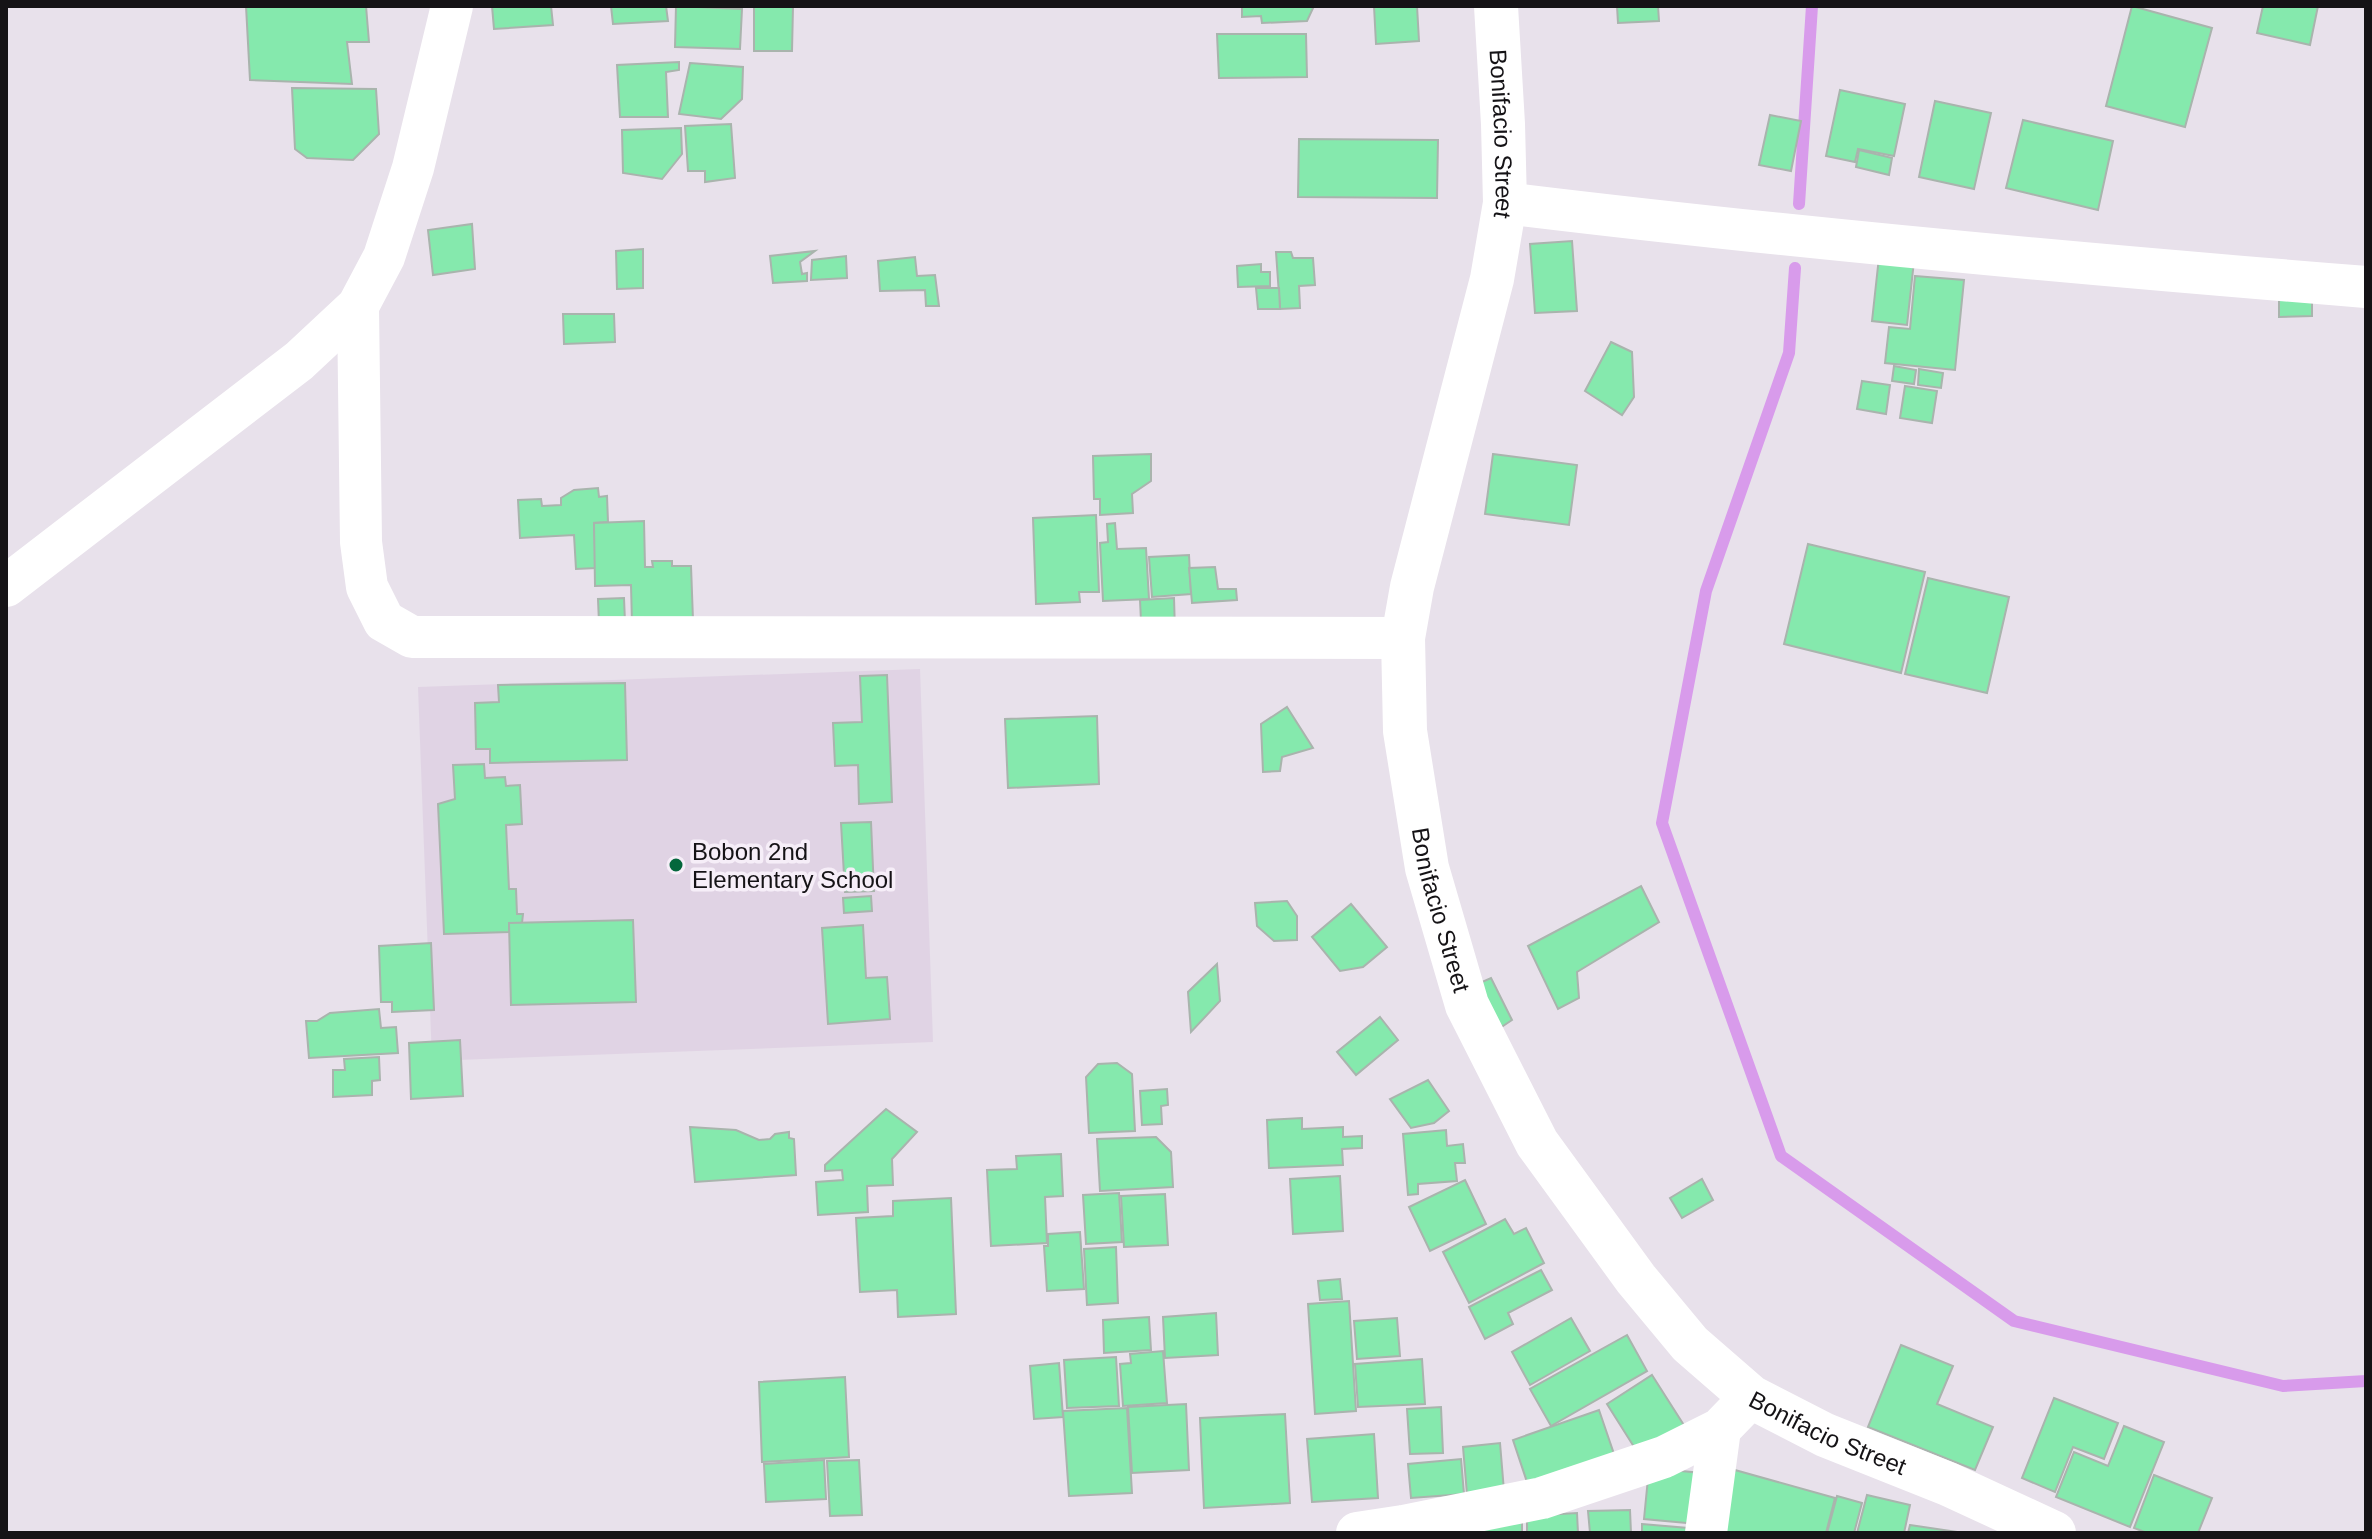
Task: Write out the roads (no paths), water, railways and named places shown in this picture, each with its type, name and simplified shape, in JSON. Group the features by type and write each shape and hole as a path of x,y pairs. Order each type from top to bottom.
{"street":[{"path":"6,586 299,361 358,306 384,257 413,168 452,6"},
{"name":"Bonifacio Street","path":"1496,6 1505,203 1492,279 1412,587 1403,638 1405,731 1427,868 1467,1005 1537,1143 1636,1279 1690,1344 1751,1397 1825,1435 1948,1484 2054,1533"},
{"path":"1505,203 1687,226 2160,271 2366,287"},
{"path":"358,306 361,542 367,587 384,621 412,637 1403,638"},
{"path":"1357,1533 1542,1498 1664,1457 1720,1429 1751,1397"},
{"path":"1706,1533 1720,1429"}],"waterway":[{"path":"1799,204 1812,6"},
{"path":"1795,268 1789,353 1706,591 1662,823 1781,1156 2014,1321 2283,1386 2366,1381"}],"place":[{"name":"Bobon 2nd Elementary School","path":"676,865"}]}
